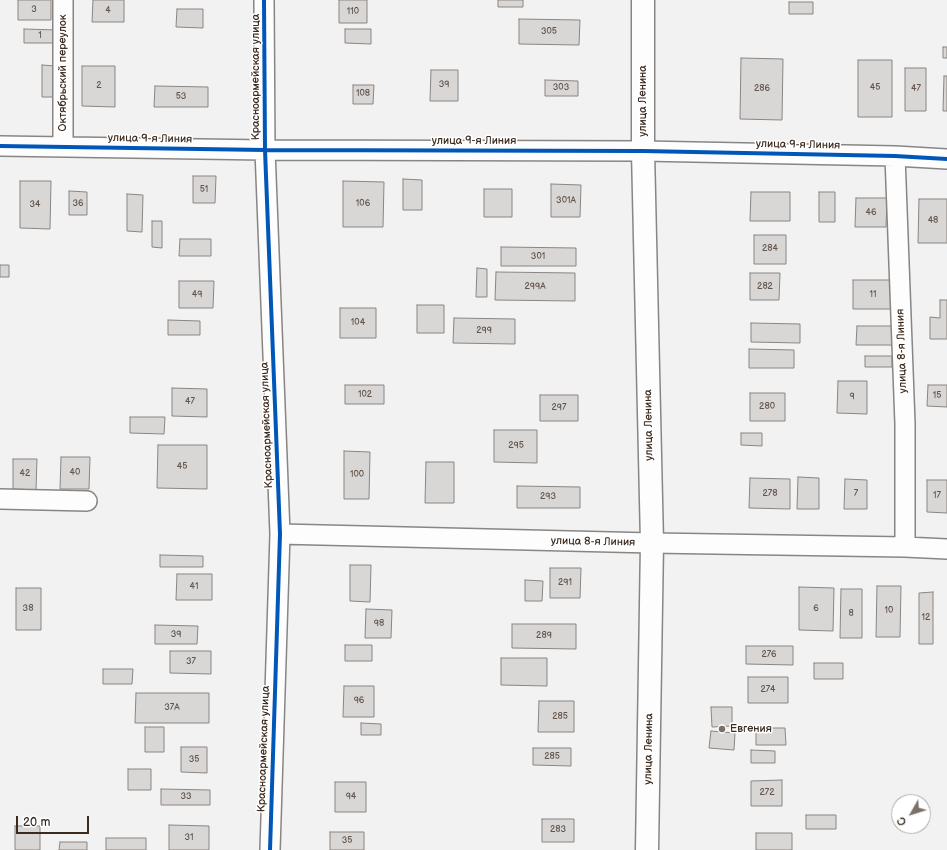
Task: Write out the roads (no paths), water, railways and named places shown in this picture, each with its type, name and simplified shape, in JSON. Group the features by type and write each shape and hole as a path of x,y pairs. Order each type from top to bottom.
{"main road":[{"name":"улица Ленина","path":"643,0 644,151 652,543 647,850"}],"street":[{"name":"Октябрьский переулок","path":"63,0 63,146"},
{"name":"Красноармейская улица","path":"264,0 265,150 280,534 270,850"},
{"name":"улица 9-я Линия","path":"0,146 265,150 644,151 895,156 947,159"},
{"name":"улица 8-я Линия","path":"895,156 905,424 905,547"},
{"path":"0,499 87,501"},
{"name":"улица 8-я Линия","path":"280,534 652,543 905,547 947,550"}],"place":[{"name":"Евгения","path":"722,729"}]}
